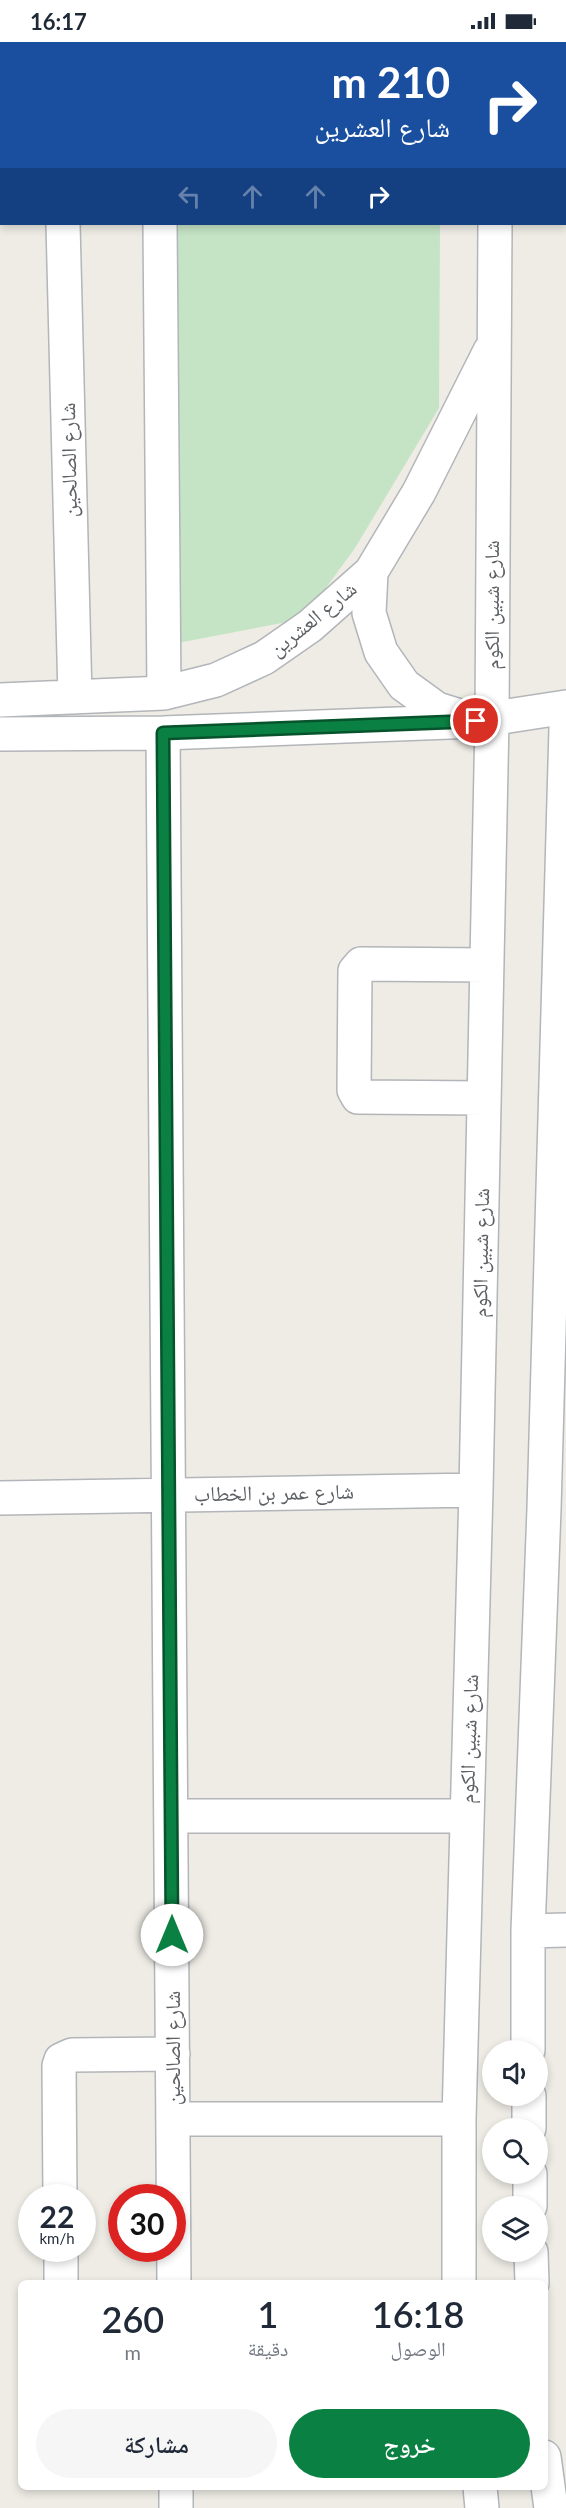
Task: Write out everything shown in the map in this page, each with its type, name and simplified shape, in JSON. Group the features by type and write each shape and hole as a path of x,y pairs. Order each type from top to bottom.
{"street":[{"name":"شارع الصالحين","path":"63,225 75,697"},
{"path":"160,225 164,693"},
{"name":"شارع شبين الكوم","path":"459,2280 459,2119 487,965 484,721 495,225"},
{"name":"شارع العشرين","path":"0,700 164,693 216,680 264,658 310,626 371,572 419,492 493,344"},
{"path":"371,572 369,613 381,652 404,685 437,709 484,721"},
{"path":"0,734 163,733 484,721 566,707"},
{"path":"528,2040 528,1931 555,1509 566,728"},
{"name":"شارع الصالحين","path":"163,733 174,2280"},
{"path":"484,1098 358,1097 354,1090 355,970 361,964 487,965"},
{"name":"شارع عمر بن الخطاب","path":"0,1498 476,1490"},
{"path":"171,1816 467,1816"},
{"path":"528,1931 566,1930"},
{"path":"60,2184 59,2066 61,2060 72,2055 173,2054"},
{"path":"173,2119 459,2119"},
{"path":"61,2262 61,2280"},
{"path":"531,2262 532,2280"},
{"path":"548,2486 551,2508"},
{"path":"176,2490 176,2508"},
{"path":"480,2490 482,2508"}],"green space":[{"path":"172,225 440,225 439,408 355,548 303,619 167,645"}],"route":[{"path":"172,1935 163,733 476,721"}]}
